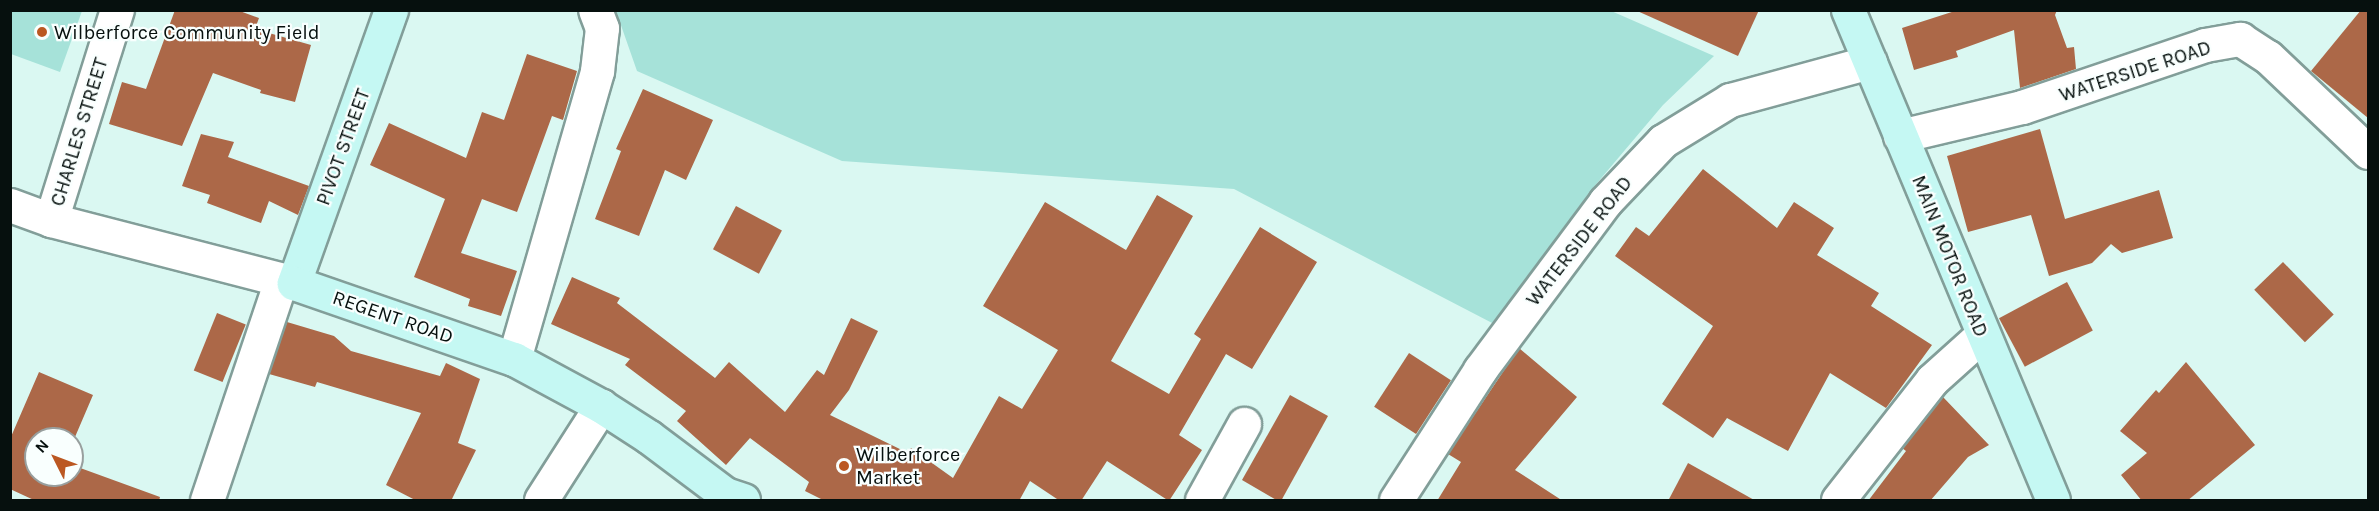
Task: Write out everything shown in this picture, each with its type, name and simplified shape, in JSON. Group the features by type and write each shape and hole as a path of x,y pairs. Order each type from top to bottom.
{"street":[{"name":"CHARLES STREET","path":"51,220 117,10"},
{"name":"PIVOT STREET","path":"288,281 391,10"},
{"path":"514,358 597,71 602,28 595,10"},
{"name":"MAIN MOTOR ROAD","path":"1848,10 2053,501"},
{"name":"WATERSIDE ROAD","path":"1900,136 2022,107 2205,45 2240,39 2268,57 2368,152"},
{"name":"WATERSIDE ROAD","path":"1396,501 1480,369 1605,202 1663,141 1730,100 1870,62"},
{"name":"REGENT ROAD","path":"13,214 51,220 288,281 514,358 601,406 649,436 733,498"},
{"path":"207,501 288,281"},
{"path":"1838,501 1932,380 1982,335"},
{"path":"541,501 601,406"},
{"path":"1202,501 1244,424"}],"shaded area":[{"name":"Wilberforce Community Field","path":"11,10 82,11 60,72 11,54"},
{"path":"1609,10 1714,56 1663,105 1592,189 1496,325 1234,189 842,161 637,71 616,11"}],"building":[{"path":"175,10 237,10 259,18 255,29 311,45 295,102 260,93 261,90 213,73 182,146 109,124 122,82 146,89"},
{"path":"1635,10 1759,10 1738,56"},
{"path":"1958,10 2057,10 2055,15 2067,48 2074,47 2076,69 2020,88 2014,30 1956,51 1958,57 1914,70 1902,28"},
{"path":"2361,10 2368,10 2368,118 2311,71"},
{"path":"527,54 577,71 563,120 552,116 517,212 482,199 461,253 517,271 501,316 468,306 470,299 414,277 445,199 370,165 389,123 466,158 482,112 504,120"},
{"path":"643,89 713,120 686,180 665,170 639,236 595,219 621,151 616,149"},
{"path":"2040,129 2065,219 2159,190 2173,238 2122,253 2111,244 2092,263 2049,276 2031,215 1968,232 1947,156"},
{"path":"201,134 234,142 228,157 309,186 298,215 269,201 261,223 207,203 210,195 182,186"},
{"path":"1703,169 1777,228 1794,202 1834,228 1817,255 1879,293 1871,306 1932,345 1886,408 1830,373 1788,451 1727,418 1713,438 1662,404 1713,326 1615,256 1636,227 1649,236"},
{"path":"1157,195 1193,216 1111,361 1169,394 1201,339 1194,334 1260,227 1317,262 1252,369 1226,354 1179,435 1202,450 1169,501 1107,461 1081,501 1060,501 1030,481 1019,501 825,501 805,491 809,482 750,438 726,465 677,421 686,411 625,365 630,359 551,324 572,277 620,298 617,303 715,378 729,362 785,412 817,370 824,375 851,318 878,331 849,390 830,415 908,453 911,448 953,478 999,396 1022,409 1058,350 983,306 1045,202 1126,250"},
{"path":"736,206 782,230 759,274 713,249"},
{"path":"2283,262 2334,315 2305,342 2254,290"},
{"path":"2067,282 2093,331 2025,367 1999,318"},
{"path":"217,313 246,325 223,382 194,370"},
{"path":"287,322 334,336 351,351 440,376 446,363 480,379 458,443 476,450 451,501 417,501 386,485 421,413 317,382 315,387 269,374"},
{"path":"1519,348 1577,397 1515,470 1563,501 1437,501 1461,462 1448,454"},
{"path":"1409,353 1451,380 1416,434 1374,407"},
{"path":"2186,362 2255,445 2187,501 2142,501 2121,475 2147,453 2120,431 2156,390 2159,393"},
{"path":"39,372 93,395 79,427 24,427 24,487 84,487 84,469 160,497 159,501 36,501 10,489 10,439"},
{"path":"1290,395 1328,416 1281,501 1278,501 1242,480"},
{"path":"1943,397 1989,445 1968,457 1930,501 1868,501 1906,451 1902,448"},
{"path":"1688,463 1756,501 1668,501"}],"place":[{"name":"Wilberforce Community Field","path":"42,32"},
{"name":"Wilberforce Market","path":"844,466"}]}
